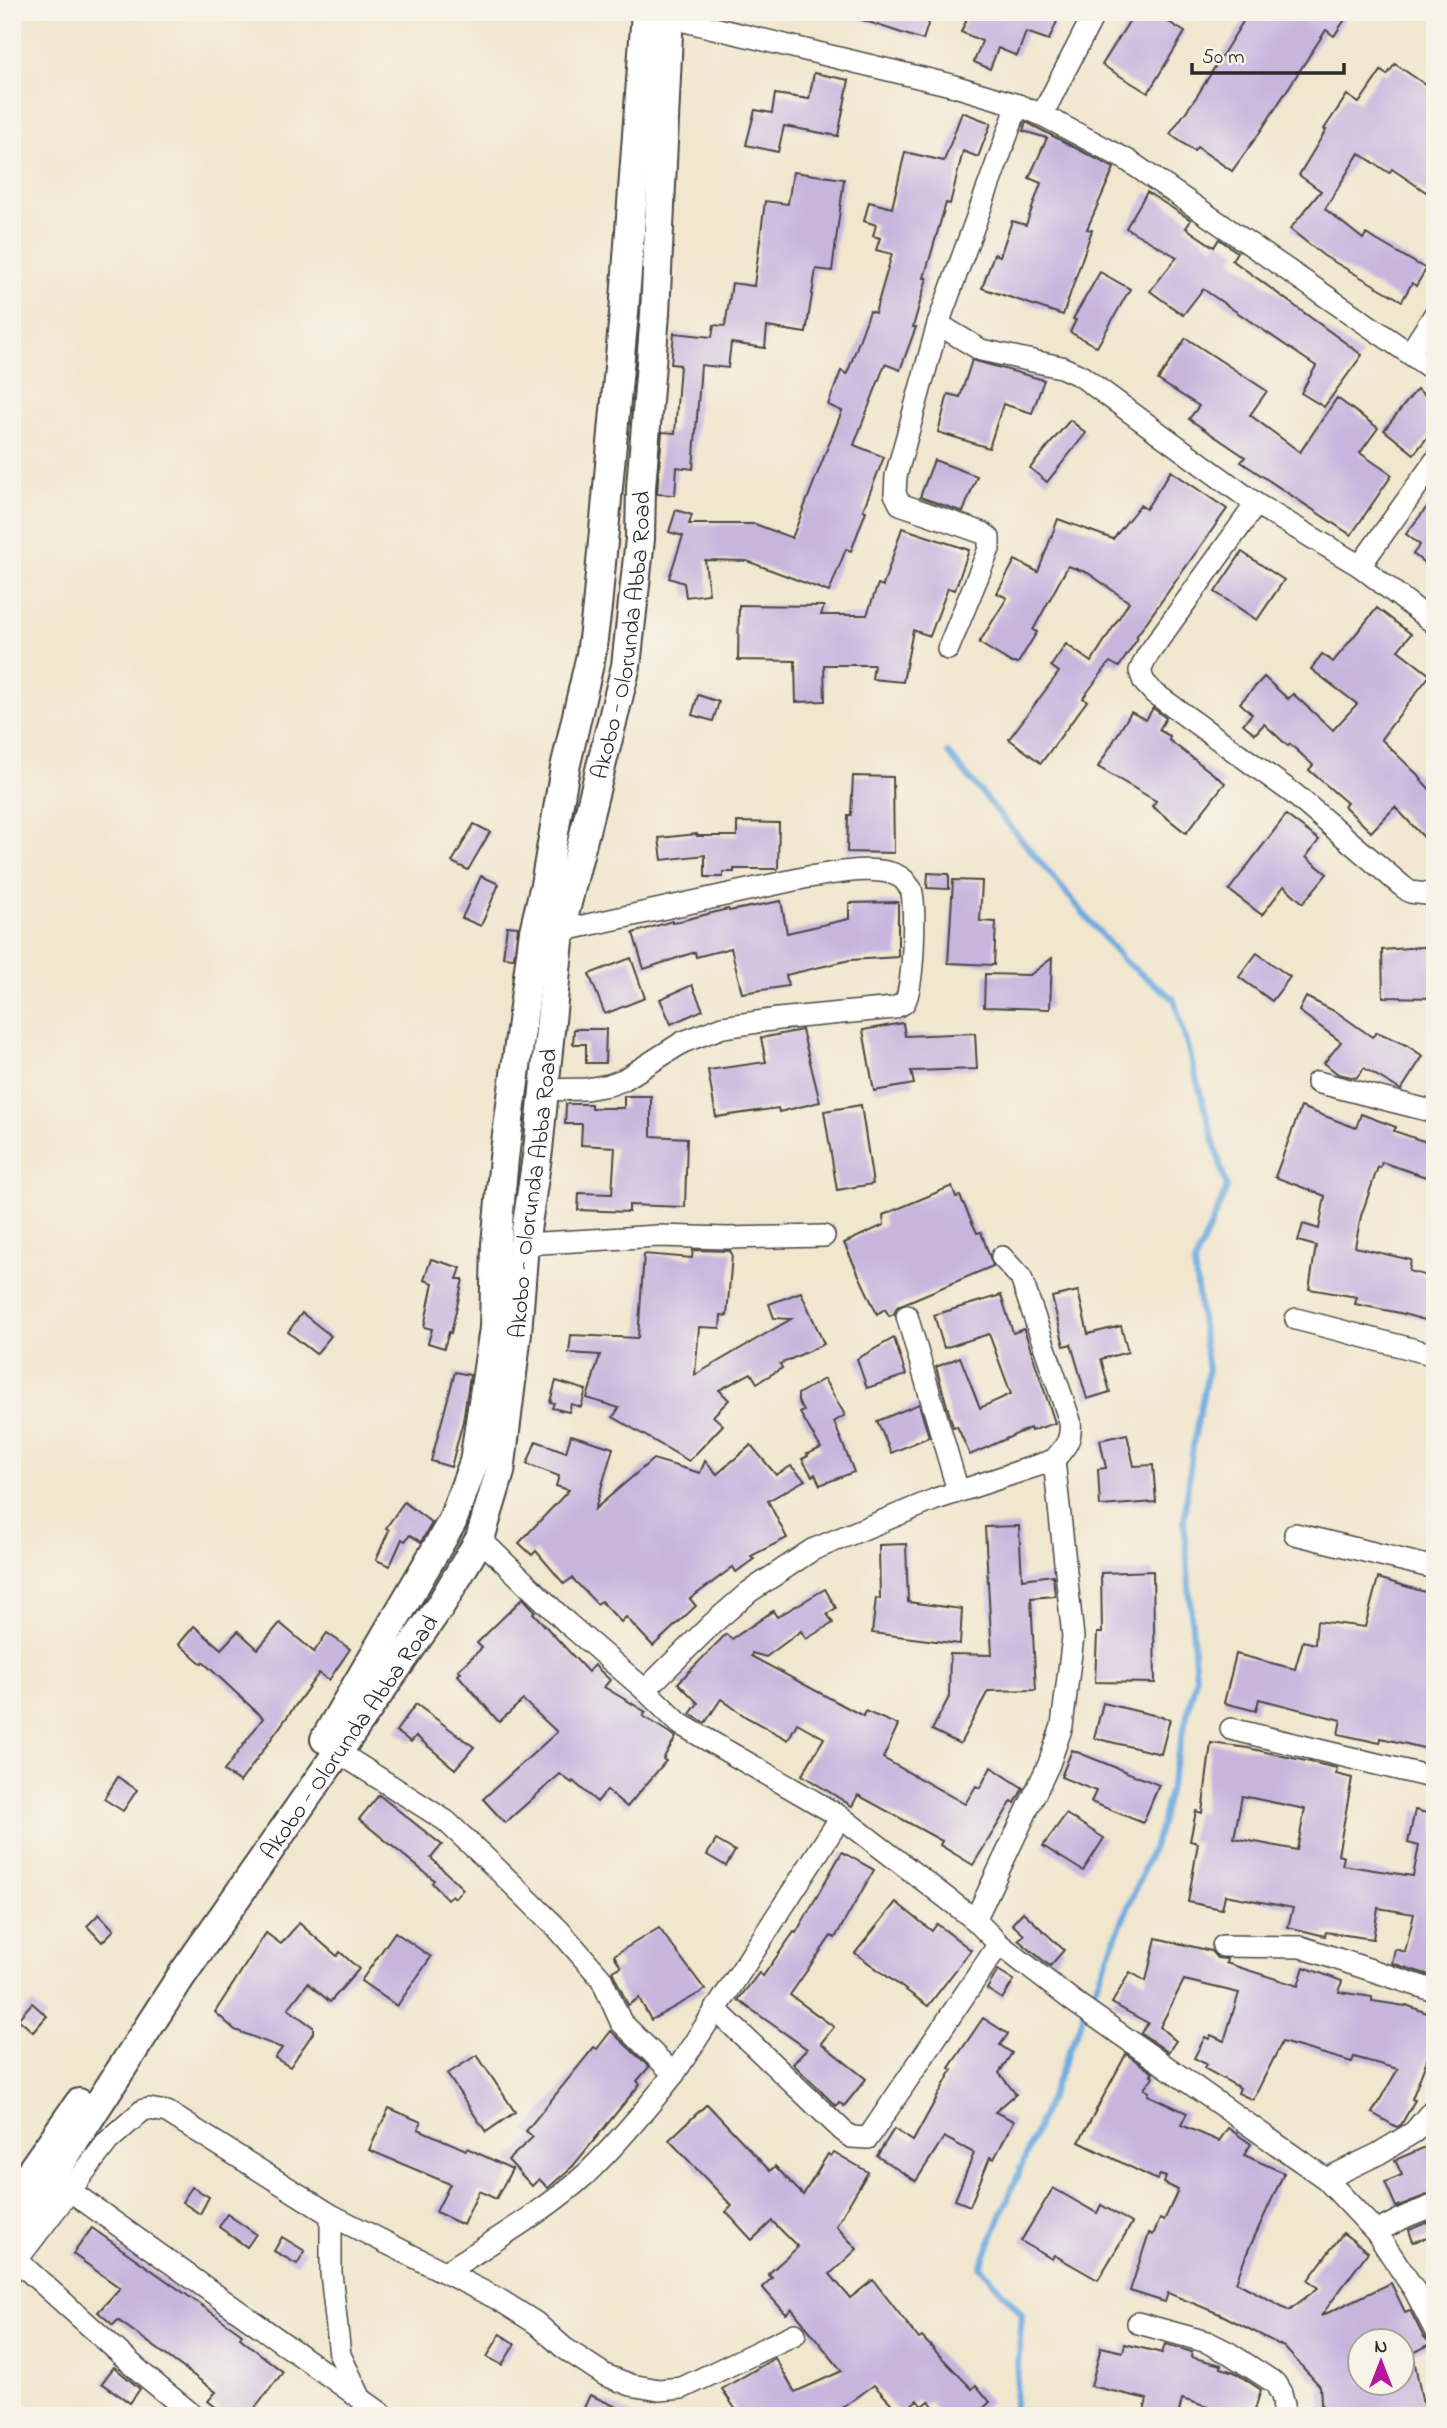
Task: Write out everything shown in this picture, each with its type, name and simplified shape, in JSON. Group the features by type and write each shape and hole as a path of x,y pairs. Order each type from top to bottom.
{"main road":[{"name":"Akobo - Olorunda Abba Road","path":"14,2252 181,1975 338,1752 389,1658 453,1522 474,1462 494,1328 496,1244 504,1158 534,931 545,885 565,768 591,655 624,313 661,14"},
{"name":"Akobo - Olorunda Abba Road","path":"12,2198 75,2108 166,1965 338,1720 389,1658 440,1606 480,1539 500,1472 517,1333 524,1244 538,1150 560,931 626,666 640,539 641,488 655,314 661,14"},
{"path":"607,483 641,488"}],"street":[{"path":"1042,115 1095,12"},
{"path":"661,14 951,85 1042,115 1127,160 1435,371"},
{"path":"948,649 989,549 989,538 983,533 900,504 895,494 896,476 938,324 1018,105"},
{"path":"1410,353 1435,314"},
{"path":"938,324 981,350 1061,367 1081,376 1256,504 1360,566 1435,624"},
{"path":"1360,566 1435,461"},
{"path":"1256,504 1147,656 1140,671 1144,682 1154,693 1294,794 1410,892 1435,895"},
{"path":"542,1090 586,1089 609,1085 623,1080 683,1042 723,1027 894,1007 903,1003 908,994 913,949 911,888 902,878 880,871 848,872 808,877 560,931"},
{"path":"1317,1082 1435,1112"},
{"path":"524,1244 658,1236 824,1236"},
{"path":"645,1690 748,1592 813,1550 958,1491 1054,1460 1065,1447 1071,1434 1070,1421 1021,1278 1002,1257"},
{"path":"907,1316 958,1491"},
{"path":"1296,1319 1435,1354"},
{"path":"975,1920 1049,1764 1062,1726 1073,1637 1054,1460"},
{"path":"1295,1534 1435,1568"},
{"path":"480,1539 567,1623 680,1724 841,1817 975,1920 999,1944 1073,2001 1326,2179 1376,2232 1415,2291 1435,2330"},
{"path":"1231,1729 1435,1778"},
{"path":"338,1752 446,1821 559,1930 601,1978 621,2022 674,2074"},
{"path":"446,2272 547,2204 585,2174 615,2144 674,2074 841,1817"},
{"path":"715,2009 842,2130 851,2137 868,2138 999,1944"},
{"path":"1223,1946 1301,1947 1435,1991"},
{"path":"1326,2179 1378,2154 1414,2132 1435,2107"},
{"path":"194,2416 143,2374 14,2252 108,2141 143,2110 149,2109 167,2112 331,2215 498,2299 536,2323 564,2348 604,2375 631,2385 659,2389 682,2388 795,2334"},
{"path":"69,2190 356,2408 385,2416"},
{"path":"1376,2232 1407,2216 1435,2206"},
{"path":"331,2215 331,2273 340,2355 356,2408"},
{"path":"1138,2323 1207,2342 1238,2358 1275,2383 1284,2404 1282,2416"}],"building":[{"path":"853,12 932,12 923,40 853,17"},
{"path":"970,12 1061,12 1049,40 1026,32 1017,56 998,48 990,69 974,62 982,41 961,32"},
{"path":"1135,12 1152,12 1185,32 1148,93 1102,65"},
{"path":"1249,12 1350,12 1334,36 1326,30 1232,171 1197,147 1194,151 1170,134"},
{"path":"1395,64 1435,91 1435,198 1392,169 1389,173 1359,153 1325,209 1363,239 1366,234 1426,269 1416,286 1412,283 1402,301 1324,256 1290,229 1321,191 1299,175 1326,130 1324,129 1347,95 1359,103 1381,71 1387,75"},
{"path":"814,73 849,80 838,136 784,126 778,152 746,145 755,110 772,113 775,94 809,99"},
{"path":"962,112 991,123 978,157 963,151 950,204 946,203 924,278 927,278 913,327 916,327 900,370 885,364 854,445 884,457 863,510 866,511 851,551 846,549 829,592 747,561 705,560 709,594 686,597 684,583 669,578 683,536 669,532 676,510 692,515 689,524 755,524 792,538 842,411 828,405 841,371 847,374 870,311 875,313 892,254 876,250 880,238 873,236 876,225 864,221 869,202 892,208 905,152 944,161"},
{"path":"1026,122 1114,168 1087,229 1092,230 1063,315 982,288 994,254 1000,256 1012,221 1026,225 1041,183 1029,178 1047,138 1023,131"},
{"path":"793,172 844,179 832,271 816,269 806,333 767,327 765,348 731,343 728,368 701,365 693,469 677,467 675,495 657,494 662,432 675,433 680,365 671,364 674,333 712,337 714,325 725,326 732,283 754,286 765,201 788,204"},
{"path":"1147,192 1191,220 1186,228 1214,247 1219,239 1237,252 1232,260 1362,355 1324,407 1301,393 1316,366 1203,289 1183,315 1150,291 1177,257 1126,228"},
{"path":"1100,272 1130,289 1097,347 1070,332 1076,320 1073,319"},
{"path":"1186,338 1267,391 1250,415 1300,452 1337,398 1378,428 1360,453 1392,475 1351,535 1241,462 1245,457 1189,419 1199,406 1158,380"},
{"path":"972,360 1044,380 1032,413 1003,404 989,448 938,432 948,394 960,397"},
{"path":"1417,389 1435,403 1435,428 1414,454 1384,430"},
{"path":"1070,420 1086,433 1047,482 1030,468"},
{"path":"934,460 977,476 963,512 920,497"},
{"path":"1171,471 1227,509 1136,637 1138,638 1119,667 1110,662 1083,698 1087,701 1041,763 1009,739 1059,672 1051,666 1066,644 1091,662 1129,602 1088,573 1068,566 1033,630 1037,632 1018,663 1012,663 979,643 1007,598 997,593 1015,560 1038,572 1058,519 1113,539 1140,505 1146,509"},
{"path":"1435,497 1435,571 1413,554 1420,545 1406,534"},
{"path":"902,528 969,550 955,590 948,588 930,636 913,630 903,682 872,679 874,665 824,665 825,701 796,702 795,661 738,660 739,605 824,606 821,615 867,615 878,584 883,586"},
{"path":"1242,552 1284,580 1257,620 1215,592"},
{"path":"1377,608 1411,634 1398,650 1430,675 1381,739 1435,795 1435,849 1395,807 1371,832 1344,806 1347,803 1309,770 1313,765 1290,744 1288,746 1264,724 1255,734 1243,724 1252,714 1240,703 1264,677 1288,699 1293,694 1333,730 1357,704 1311,669 1322,654 1333,662"},
{"path":"698,695 719,702 713,721 692,715"},
{"path":"1153,708 1166,718 1159,730 1170,736 1169,740 1225,783 1186,833 1152,806 1156,801 1098,767 1131,712 1146,720"},
{"path":"853,776 893,777 894,853 847,852"},
{"path":"1286,815 1319,840 1306,857 1327,874 1303,903 1284,886 1262,915 1229,890"},
{"path":"737,822 779,823 778,869 734,869 734,872 723,872 723,877 705,877 705,855 662,860 659,838 697,834 737,836"},
{"path":"474,824 490,832 468,870 452,862"},
{"path":"928,873 949,874 949,889 927,888"},
{"path":"481,876 499,884 481,926 462,918"},
{"path":"953,880 982,881 980,921 996,922 994,965 948,963"},
{"path":"781,901 787,933 849,919 849,903 898,902 898,957 850,960 786,975 788,986 742,993 731,948 696,957 695,952 644,969 633,933 672,921"},
{"path":"507,926 518,927 514,958 503,957"},
{"path":"1435,946 1435,998 1383,997 1382,950"},
{"path":"1257,953 1290,977 1272,1001 1239,977"},
{"path":"631,958 645,998 605,1014 589,974"},
{"path":"1052,958 1050,1009 984,1007 985,974 1030,975"},
{"path":"692,985 703,1010 671,1024 660,999"},
{"path":"1306,997 1338,1013 1372,1037 1377,1032 1423,1056 1401,1090 1364,1068 1356,1078 1338,1074 1324,1063 1341,1042 1299,1011"},
{"path":"903,1023 905,1036 975,1033 977,1069 911,1071 914,1084 874,1091 863,1030"},
{"path":"574,1029 606,1029 605,1063 586,1063 586,1044 573,1044"},
{"path":"802,1030 820,1102 779,1112 778,1108 716,1117 708,1070 766,1062 761,1038"},
{"path":"624,1096 651,1096 651,1136 687,1138 685,1207 629,1205 629,1212 578,1210 579,1193 612,1194 615,1147 581,1145 582,1124 565,1124 566,1104 591,1104 591,1108 624,1108"},
{"path":"861,1105 873,1184 837,1190 824,1111"},
{"path":"1301,1107 1356,1128 1361,1114 1396,1127 1394,1131 1435,1145 1435,1180 1382,1162 1380,1168 1378,1167 1361,1216 1355,1247 1411,1260 1409,1271 1435,1278 1435,1323 1355,1304 1357,1297 1309,1289 1316,1246 1298,1241 1303,1224 1319,1229 1325,1196 1275,1177"},
{"path":"952,1186 956,1197 960,1196 977,1233 981,1232 993,1266 903,1304 897,1307 894,1314 889,1316 885,1309 877,1314 844,1243 884,1225 883,1215"},
{"path":"693,1250 730,1251 732,1254 727,1316 721,1315 720,1328 699,1327 695,1375 791,1319 774,1318 769,1304 801,1292 824,1344 780,1364 782,1368 757,1383 751,1373 719,1390 729,1400 713,1416 723,1425 689,1461 613,1417 619,1408 587,1398 600,1355 569,1353 571,1335 638,1338 644,1254 692,1258"},
{"path":"431,1259 461,1268 457,1279 463,1279 451,1333 449,1332 444,1348 428,1343 432,1329 424,1327 433,1283 424,1280"},
{"path":"1078,1291 1088,1334 1121,1326 1128,1352 1101,1359 1110,1392 1087,1399 1071,1344 1064,1346 1052,1297"},
{"path":"1001,1295 1013,1333 1024,1329 1055,1423 1031,1431 1030,1428 970,1455 957,1426 953,1427 936,1367 960,1357 980,1408 1011,1394 989,1334 944,1348 934,1315"},
{"path":"302,1313 331,1336 316,1354 288,1332"},
{"path":"894,1338 906,1375 867,1388 857,1359"},
{"path":"455,1372 470,1375 463,1421 451,1467 431,1461"},
{"path":"824,1379 845,1415 834,1422 854,1472 820,1485 815,1474 812,1476 802,1459 821,1448 800,1413 804,1411 798,1401 798,1394"},
{"path":"556,1381 586,1390 581,1407 571,1404 569,1412 552,1408 554,1403 550,1402"},
{"path":"919,1404 929,1437 891,1453 877,1421"},
{"path":"1127,1434 1134,1466 1153,1465 1156,1502 1100,1506 1098,1469 1106,1468 1100,1440"},
{"path":"571,1435 613,1448 595,1509 653,1459 700,1473 705,1461 717,1474 751,1445 776,1475 791,1466 805,1480 768,1501 787,1538 751,1556 754,1559 736,1572 733,1567 690,1599 696,1606 653,1646 626,1617 621,1622 601,1601 597,1604 572,1578 564,1584 536,1551 532,1555 519,1543 569,1490 556,1486 559,1476 527,1464 536,1441 566,1452"},
{"path":"404,1502 432,1523 421,1542 410,1535 405,1541 402,1539 390,1566 376,1560 389,1530 386,1528"},
{"path":"1019,1526 1022,1579 1053,1575 1055,1596 1031,1598 1036,1690 988,1691 960,1744 932,1730 949,1697 950,1654 992,1655 985,1527"},
{"path":"906,1544 908,1602 962,1609 960,1644 872,1633 876,1598 880,1599 879,1545"},
{"path":"1153,1571 1155,1683 1095,1682 1097,1633 1102,1633 1101,1573"},
{"path":"1378,1578 1435,1595 1435,1741 1432,1750 1381,1738 1380,1743 1338,1734 1341,1720 1259,1699 1256,1711 1224,1703 1236,1654 1295,1669 1303,1641 1315,1644 1317,1621 1365,1627"},
{"path":"825,1589 836,1608 827,1614 833,1623 806,1639 801,1631 766,1657 752,1653 751,1656 863,1716 865,1711 898,1725 883,1758 965,1804 976,1786 980,1788 991,1767 1023,1788 1015,1803 1012,1801 973,1865 940,1845 942,1841 858,1795 852,1806 802,1775 824,1738 797,1723 788,1740 746,1717 721,1699 705,1723 690,1714 698,1703 678,1683 726,1634 732,1639 773,1611 777,1617"},
{"path":"523,1598 535,1611 533,1613 588,1672 594,1665 610,1680 604,1687 646,1712 643,1716 676,1737 663,1759 666,1761 627,1807 607,1790 597,1802 573,1781 572,1783 560,1774 505,1823 483,1799 557,1732 523,1700 499,1722 458,1675 461,1672 458,1670 482,1648 477,1643"},
{"path":"280,1623 314,1652 327,1633 350,1649 329,1680 319,1673 240,1782 224,1771 263,1718 203,1662 202,1664 179,1644 194,1626 221,1649 238,1631 258,1649"},
{"path":"1103,1703 1170,1719 1161,1754 1094,1738"},
{"path":"416,1704 474,1747 455,1769 416,1736 411,1742 396,1731"},
{"path":"1211,1743 1248,1748 1337,1768 1336,1774 1352,1778 1338,1855 1344,1857 1342,1865 1413,1876 1419,1846 1408,1843 1415,1810 1427,1813 1428,1807 1435,1808 1435,1977 1392,1963 1395,1949 1405,1952 1414,1914 1378,1908 1373,1939 1326,1932 1325,1936 1288,1927 1293,1908 1225,1895 1222,1909 1188,1902 1198,1843 1190,1841 1196,1811 1202,1813","holes":["1242,1796 1305,1809 1297,1850 1234,1838"]},
{"path":"1072,1750 1159,1785 1143,1823 1091,1802 1096,1791 1061,1777"},
{"path":"118,1777 137,1790 123,1811 104,1799"},
{"path":"379,1795 442,1845 431,1858 463,1889 455,1898 452,1895 447,1899 432,1883 434,1880 359,1819"},
{"path":"1066,1814 1104,1838 1083,1871 1043,1846"},
{"path":"716,1840 735,1851 726,1866 707,1855"},
{"path":"842,1852 874,1870 835,1938 831,1936 790,1995 834,2027 821,2043 866,2079 844,2106 839,2102 836,2106 793,2064 807,2049 738,2000 759,1973 763,1976 794,1932 796,1933"},
{"path":"896,1902 932,1931 937,1924 971,1950 928,2006 855,1953"},
{"path":"1023,1912 1064,1950 1050,1966 1018,1940 1024,1935 1012,1924"},
{"path":"99,1914 114,1930 102,1942 87,1926"},
{"path":"299,1923 337,1956 340,1952 359,1969 330,2002 308,1983 288,2009 313,2027 313,2033 290,2067 275,2058 282,2048 235,2030 215,2012 266,1933 281,1944"},
{"path":"659,1928 705,1990 651,2020 639,1998 628,2005 612,1971 621,1967 614,1955"},
{"path":"395,1932 431,1957 397,2006 361,1981"},
{"path":"1156,1938 1211,1951 1217,1958 1227,1959 1226,1963 1298,1986 1304,1967 1342,1981 1339,1992 1372,1997 1372,2001 1406,2005 1435,2016 1435,2039 1412,2099 1415,2100 1401,2125 1397,2127 1372,2113 1398,2069 1354,2057 1352,2062 1282,2042 1253,2100 1238,2093 1240,2088 1204,2068 1206,2064 1194,2058 1205,2037 1209,2039 1211,2035 1224,2041 1239,1993 1184,1980 1160,2027 1176,2041 1168,2052 1141,2033 1148,2023 1112,2003 1130,1972 1146,1981"},
{"path":"998,1970 1014,1980 1002,1999 987,1989"},
{"path":"32,2003 47,2016 33,2032 18,2019"},
{"path":"983,2018 1008,2034 1000,2045 1012,2053 999,2073 1016,2094 995,2112 1014,2121 994,2159 990,2157 970,2206 955,2200 974,2153 944,2137 916,2181 877,2156 894,2129 913,2141 952,2070 949,2068"},
{"path":"611,2031 649,2067 637,2081 640,2084 573,2166 548,2188 539,2179 532,2186 508,2160 533,2137 526,2131 594,2047 597,2049"},
{"path":"1126,2054 1153,2073 1144,2089 1149,2092 1148,2095 1187,2113 1181,2125 1219,2141 1228,2128 1251,2144 1244,2155 1284,2173 1236,2282 1289,2310 1318,2288 1308,2280 1343,2233 1368,2252 1321,2316 1391,2283 1405,2312 1410,2310 1423,2336 1431,2344 1416,2352 1416,2326 1346,2326 1346,2396 1416,2396 1416,2369 1425,2416 1322,2416 1320,2386 1284,2347 1222,2315 1168,2293 1165,2302 1130,2291 1149,2233 1153,2235 1160,2219 1164,2221 1178,2190 1164,2183 1166,2177 1160,2175 1157,2180 1079,2142"},
{"path":"477,2055 515,2112 486,2132 447,2074"},
{"path":"707,2104 770,2171 775,2166 803,2195 828,2154 831,2156 834,2152 868,2172 836,2226 857,2249 830,2274 850,2298 873,2280 919,2339 922,2337 972,2389 976,2385 990,2402 975,2416 941,2416 929,2401 923,2406 917,2400 901,2414 874,2385 831,2416 740,2416 722,2389 775,2358 795,2392 842,2371 792,2309 786,2314 762,2287 772,2278 768,2274 798,2247 772,2221 752,2240 726,2212 732,2206 669,2140"},
{"path":"389,2108 421,2122 418,2129 512,2169 496,2199 479,2191 463,2225 436,2212 450,2184 369,2150"},
{"path":"1435,2143 1435,2192 1396,2207 1385,2182 1402,2175 1395,2160"},
{"path":"192,2187 209,2197 200,2214 182,2202"},
{"path":"1053,2188 1097,2213 1101,2205 1132,2223 1098,2280 1054,2255 1052,2259 1021,2241"},
{"path":"227,2214 256,2234 247,2247 219,2227"},
{"path":"1435,2219 1435,2236 1413,2242 1409,2230"},
{"path":"92,2228 242,2334 240,2338 283,2372 249,2416 227,2416 208,2401 216,2392 118,2320 113,2325 98,2312 120,2288 73,2254"},
{"path":"282,2237 305,2251 297,2264 274,2251"},
{"path":"500,2334 515,2344 502,2365 487,2357"},
{"path":"1125,2344 1162,2353 1165,2344 1192,2352 1191,2357 1221,2365 1221,2368 1234,2372 1261,2390 1253,2416 1237,2416 1182,2399 1178,2416 1143,2416 1147,2399 1091,2386 1101,2347 1123,2352"},
{"path":"114,2367 140,2389 130,2403 102,2383"},
{"path":"590,2395 637,2416 596,2416 583,2410"}],"waterway":[{"path":"948,753 1123,960 1174,999 1227,1188 1194,1264 1208,1371 1193,1445 1184,1520 1196,1678 1159,1832 980,2267 1022,2314 1014,2416"}]}
